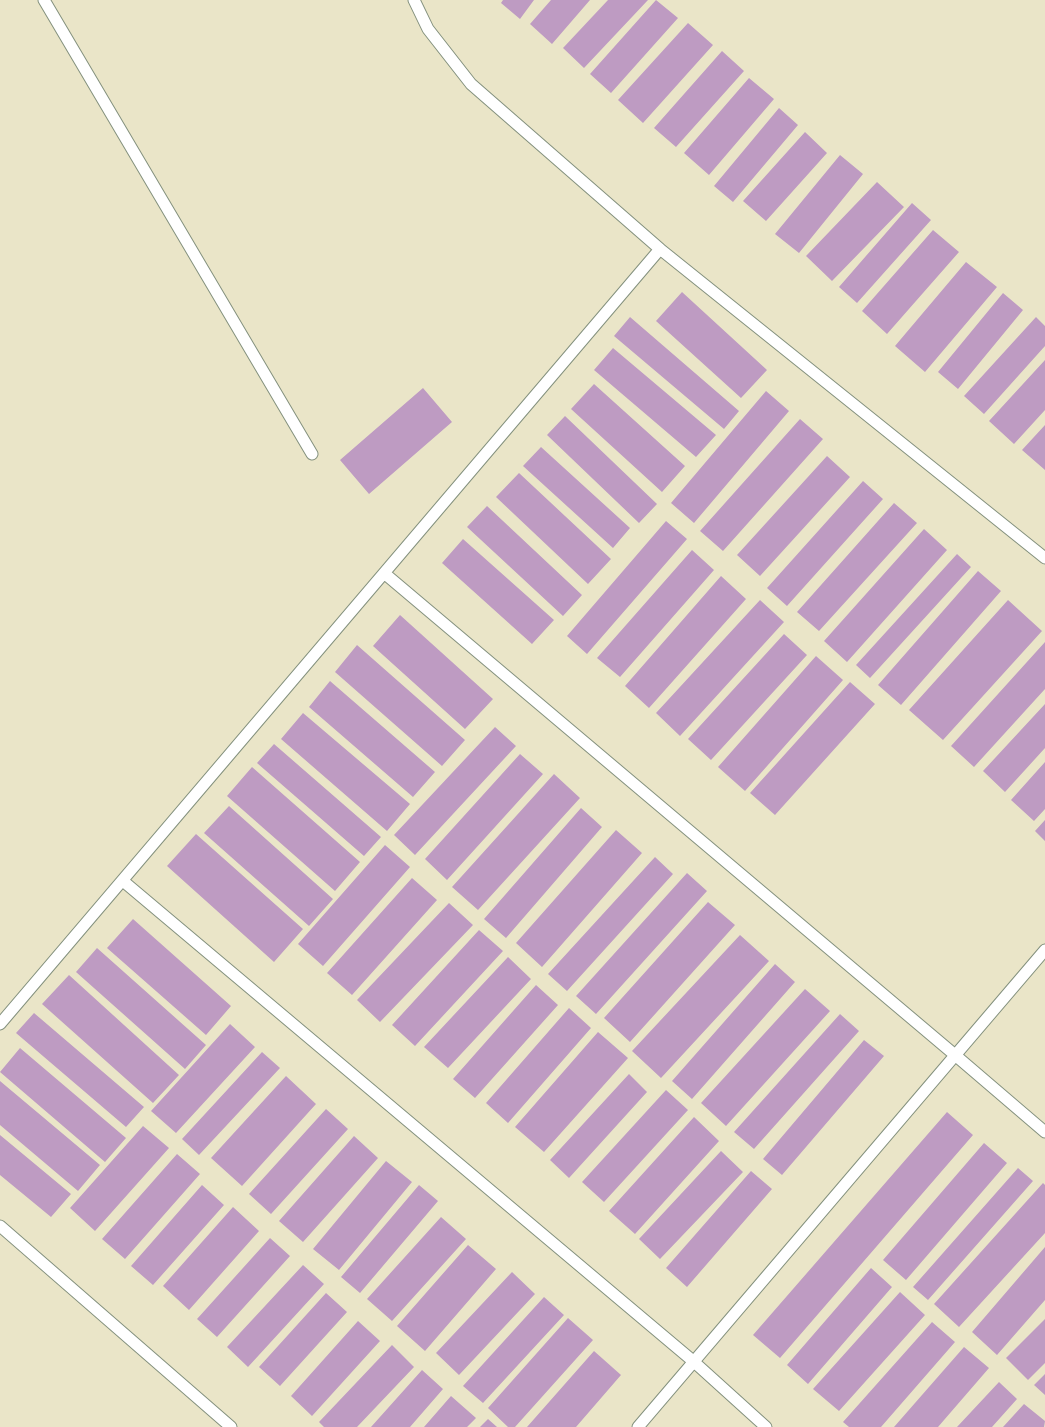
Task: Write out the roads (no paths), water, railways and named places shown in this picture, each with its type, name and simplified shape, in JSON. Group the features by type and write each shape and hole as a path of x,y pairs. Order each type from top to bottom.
{"lane":[{"path":"44,0 312,454"},
{"path":"414,0 428,29 471,84 660,249 1045,558"},
{"path":"0,1024 124,881 660,249"},
{"path":"384,573 1045,1132"},
{"path":"124,881 693,1361 766,1427"},
{"path":"638,1427 1045,950"},
{"path":"0,1226 231,1427"}]}
